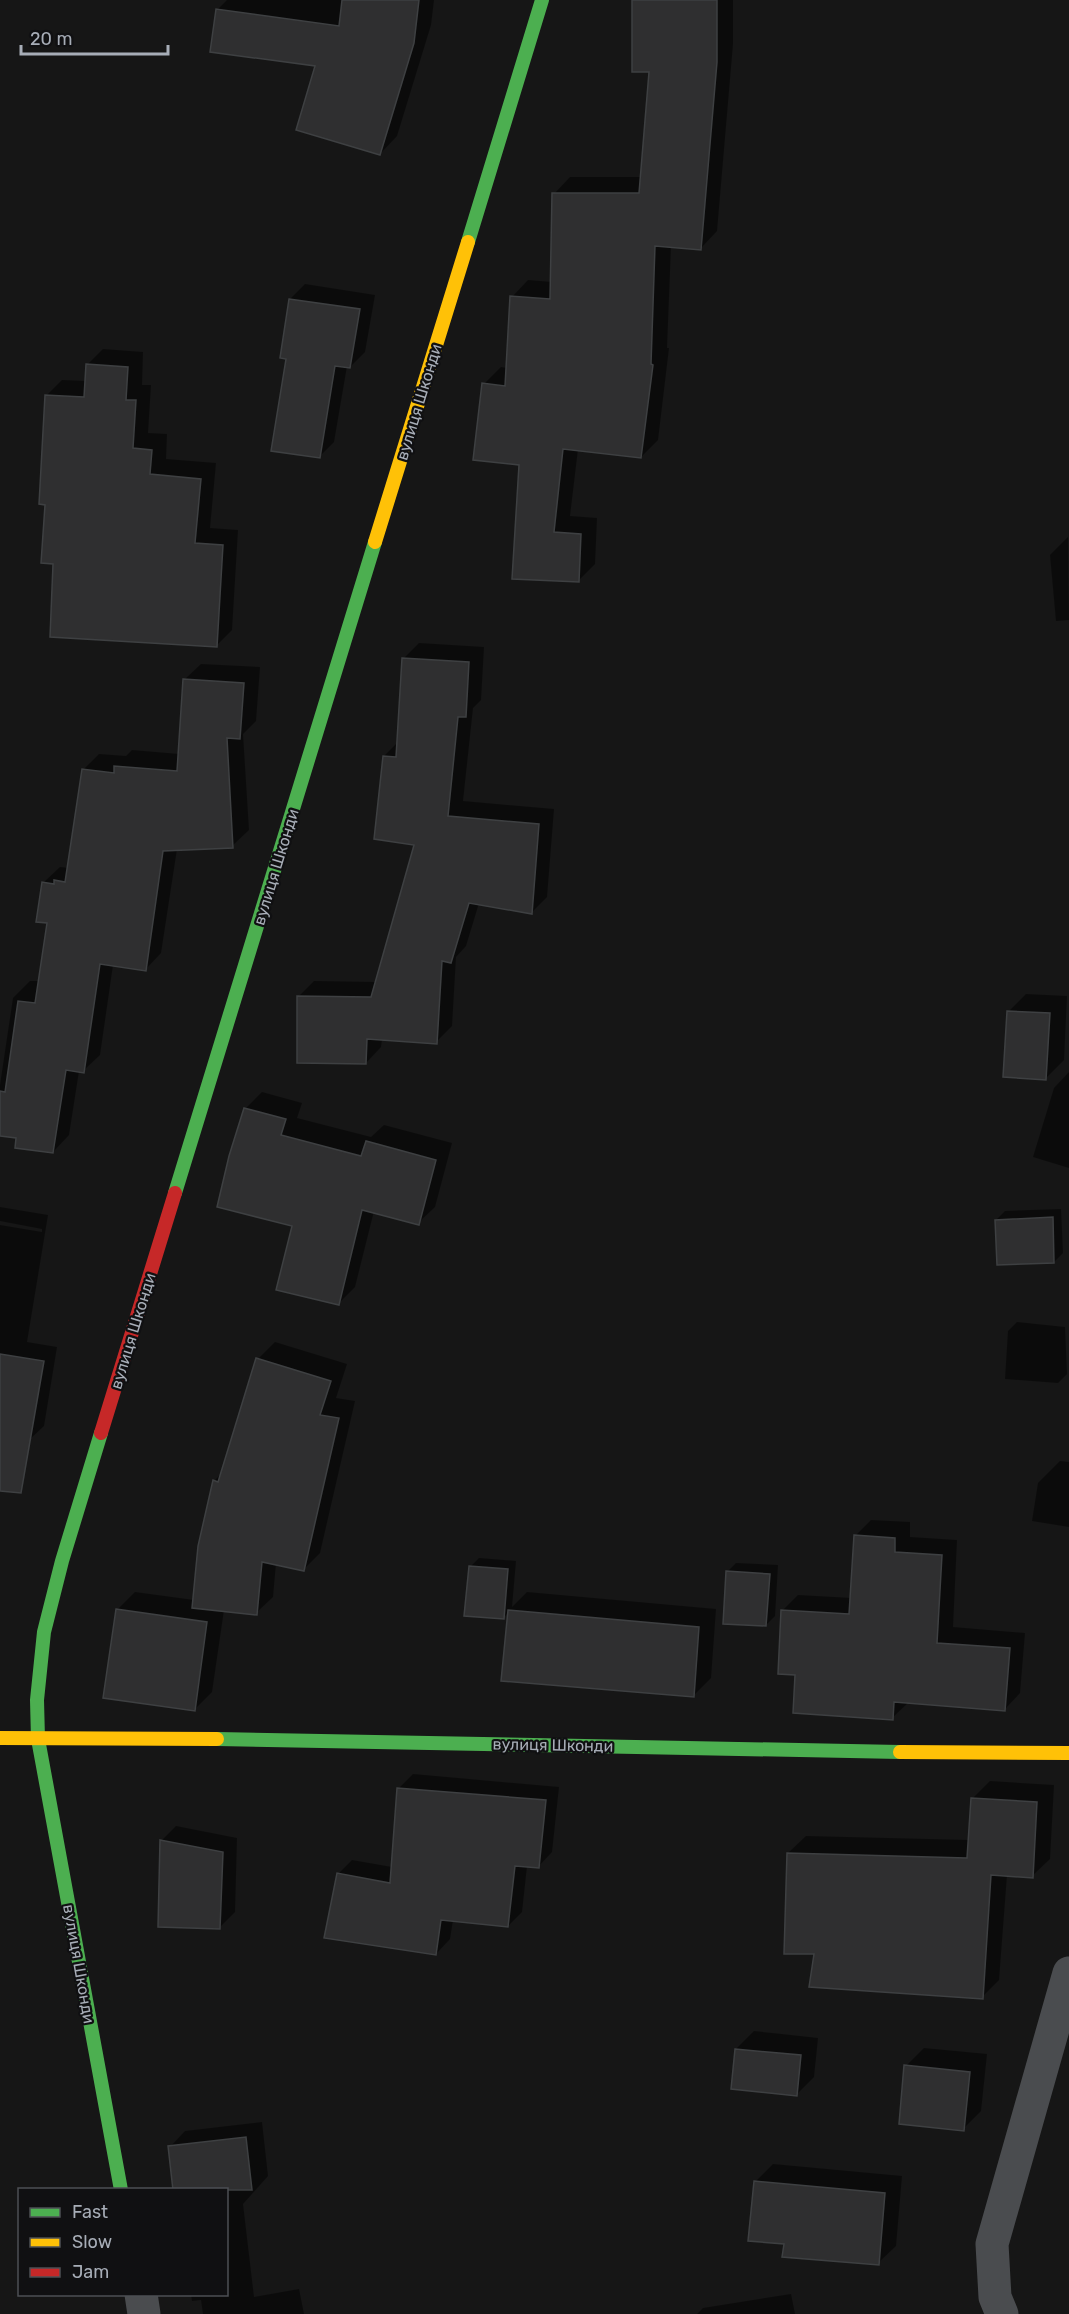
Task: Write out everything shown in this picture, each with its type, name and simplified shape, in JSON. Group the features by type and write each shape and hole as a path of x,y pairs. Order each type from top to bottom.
{"street":[{"name":"вулиця Шконди","path":"121,2188 38,1739 38,1700 44,1632 62,1561 542,0"},
{"name":"вулиця Шконди","path":"0,1738 308,1739 844,1752 1069,1753"},
{"path":"1002,2314 995,2297 992,2244 1069,1973"},
{"path":"141,2296 144,2314"}],"building":[{"path":"342,0 419,0 414,43 380,155 296,130 315,66 210,52 216,9 339,26"},
{"path":"632,0 717,0 717,62 701,250 655,246 651,364 653,365 641,458 563,449 554,532 581,534 579,582 512,579 519,465 473,460 482,383 505,386 510,296 550,299 552,193 639,193 649,72 632,72"},
{"path":"289,299 360,309 350,368 335,366 320,458 271,451 286,359 280,358"},
{"path":"86,364 128,367 126,400 136,400 133,448 152,450 150,474 201,479 195,543 223,545 217,647 50,637 53,564 41,563 45,505 39,504 45,395 84,397"},
{"path":"402,658 469,662 466,717 458,717 448,816 539,824 532,914 469,903 451,963 442,961 437,1044 367,1039 366,1064 297,1063 297,996 371,997 414,845 374,839 383,756 396,757"},
{"path":"183,679 244,683 240,739 227,738 233,848 163,851 146,971 100,964 84,1073 66,1070 53,1153 15,1148 16,1138 0,1136 0,1091 5,1092 18,1001 35,1003 47,923 36,922 42,882 54,884 54,880 65,882 82,769 114,773 114,766 177,771"},
{"path":"1007,1011 1050,1013 1046,1080 1003,1077"},
{"path":"244,1108 286,1119 281,1135 361,1156 366,1141 436,1160 419,1225 362,1210 339,1305 276,1290 292,1226 217,1207 229,1156"},
{"path":"1053,1217 1054,1263 997,1265 995,1220"},
{"path":"0,1354 44,1361 21,1493 0,1491"},
{"path":"256,1358 331,1381 320,1415 339,1418 304,1571 262,1562 257,1615 192,1608 198,1546 213,1480 218,1482"},
{"path":"854,1535 895,1538 895,1552 942,1555 937,1643 1010,1648 1005,1711 894,1702 893,1720 793,1713 795,1675 778,1674 781,1610 849,1614"},
{"path":"469,1566 508,1569 504,1619 464,1616"},
{"path":"726,1571 770,1574 766,1626 723,1624"},
{"path":"116,1609 207,1622 195,1711 103,1698"},
{"path":"508,1610 699,1627 694,1697 501,1681"},
{"path":"397,1788 546,1800 539,1868 515,1866 508,1927 441,1920 436,1955 324,1938 337,1873 390,1883"},
{"path":"971,1798 1037,1802 1033,1878 991,1875 983,1999 809,1987 814,1954 784,1954 787,1853 967,1858"},
{"path":"160,1840 223,1852 220,1929 158,1927"},
{"path":"735,2049 801,2055 797,2096 731,2089"},
{"path":"904,2065 970,2072 964,2131 899,2124"},
{"path":"246,2137 252,2190 173,2188 168,2146"},
{"path":"754,2181 885,2193 879,2265 782,2257 784,2244 748,2241"}],"traffic: fast":[{"path":"468,242 542,0"},
{"path":"175,1193 375,542"},
{"path":"101,1433 62,1561 44,1632 37,1700 38,1739 121,2188"},
{"path":"217,1739 900,1752"}],"traffic: slow":[{"path":"375,542 468,242"},
{"path":"0,1738 217,1739"},
{"path":"900,1752 1069,1753"}],"traffic: jam":[{"path":"101,1433 175,1193"}]}
